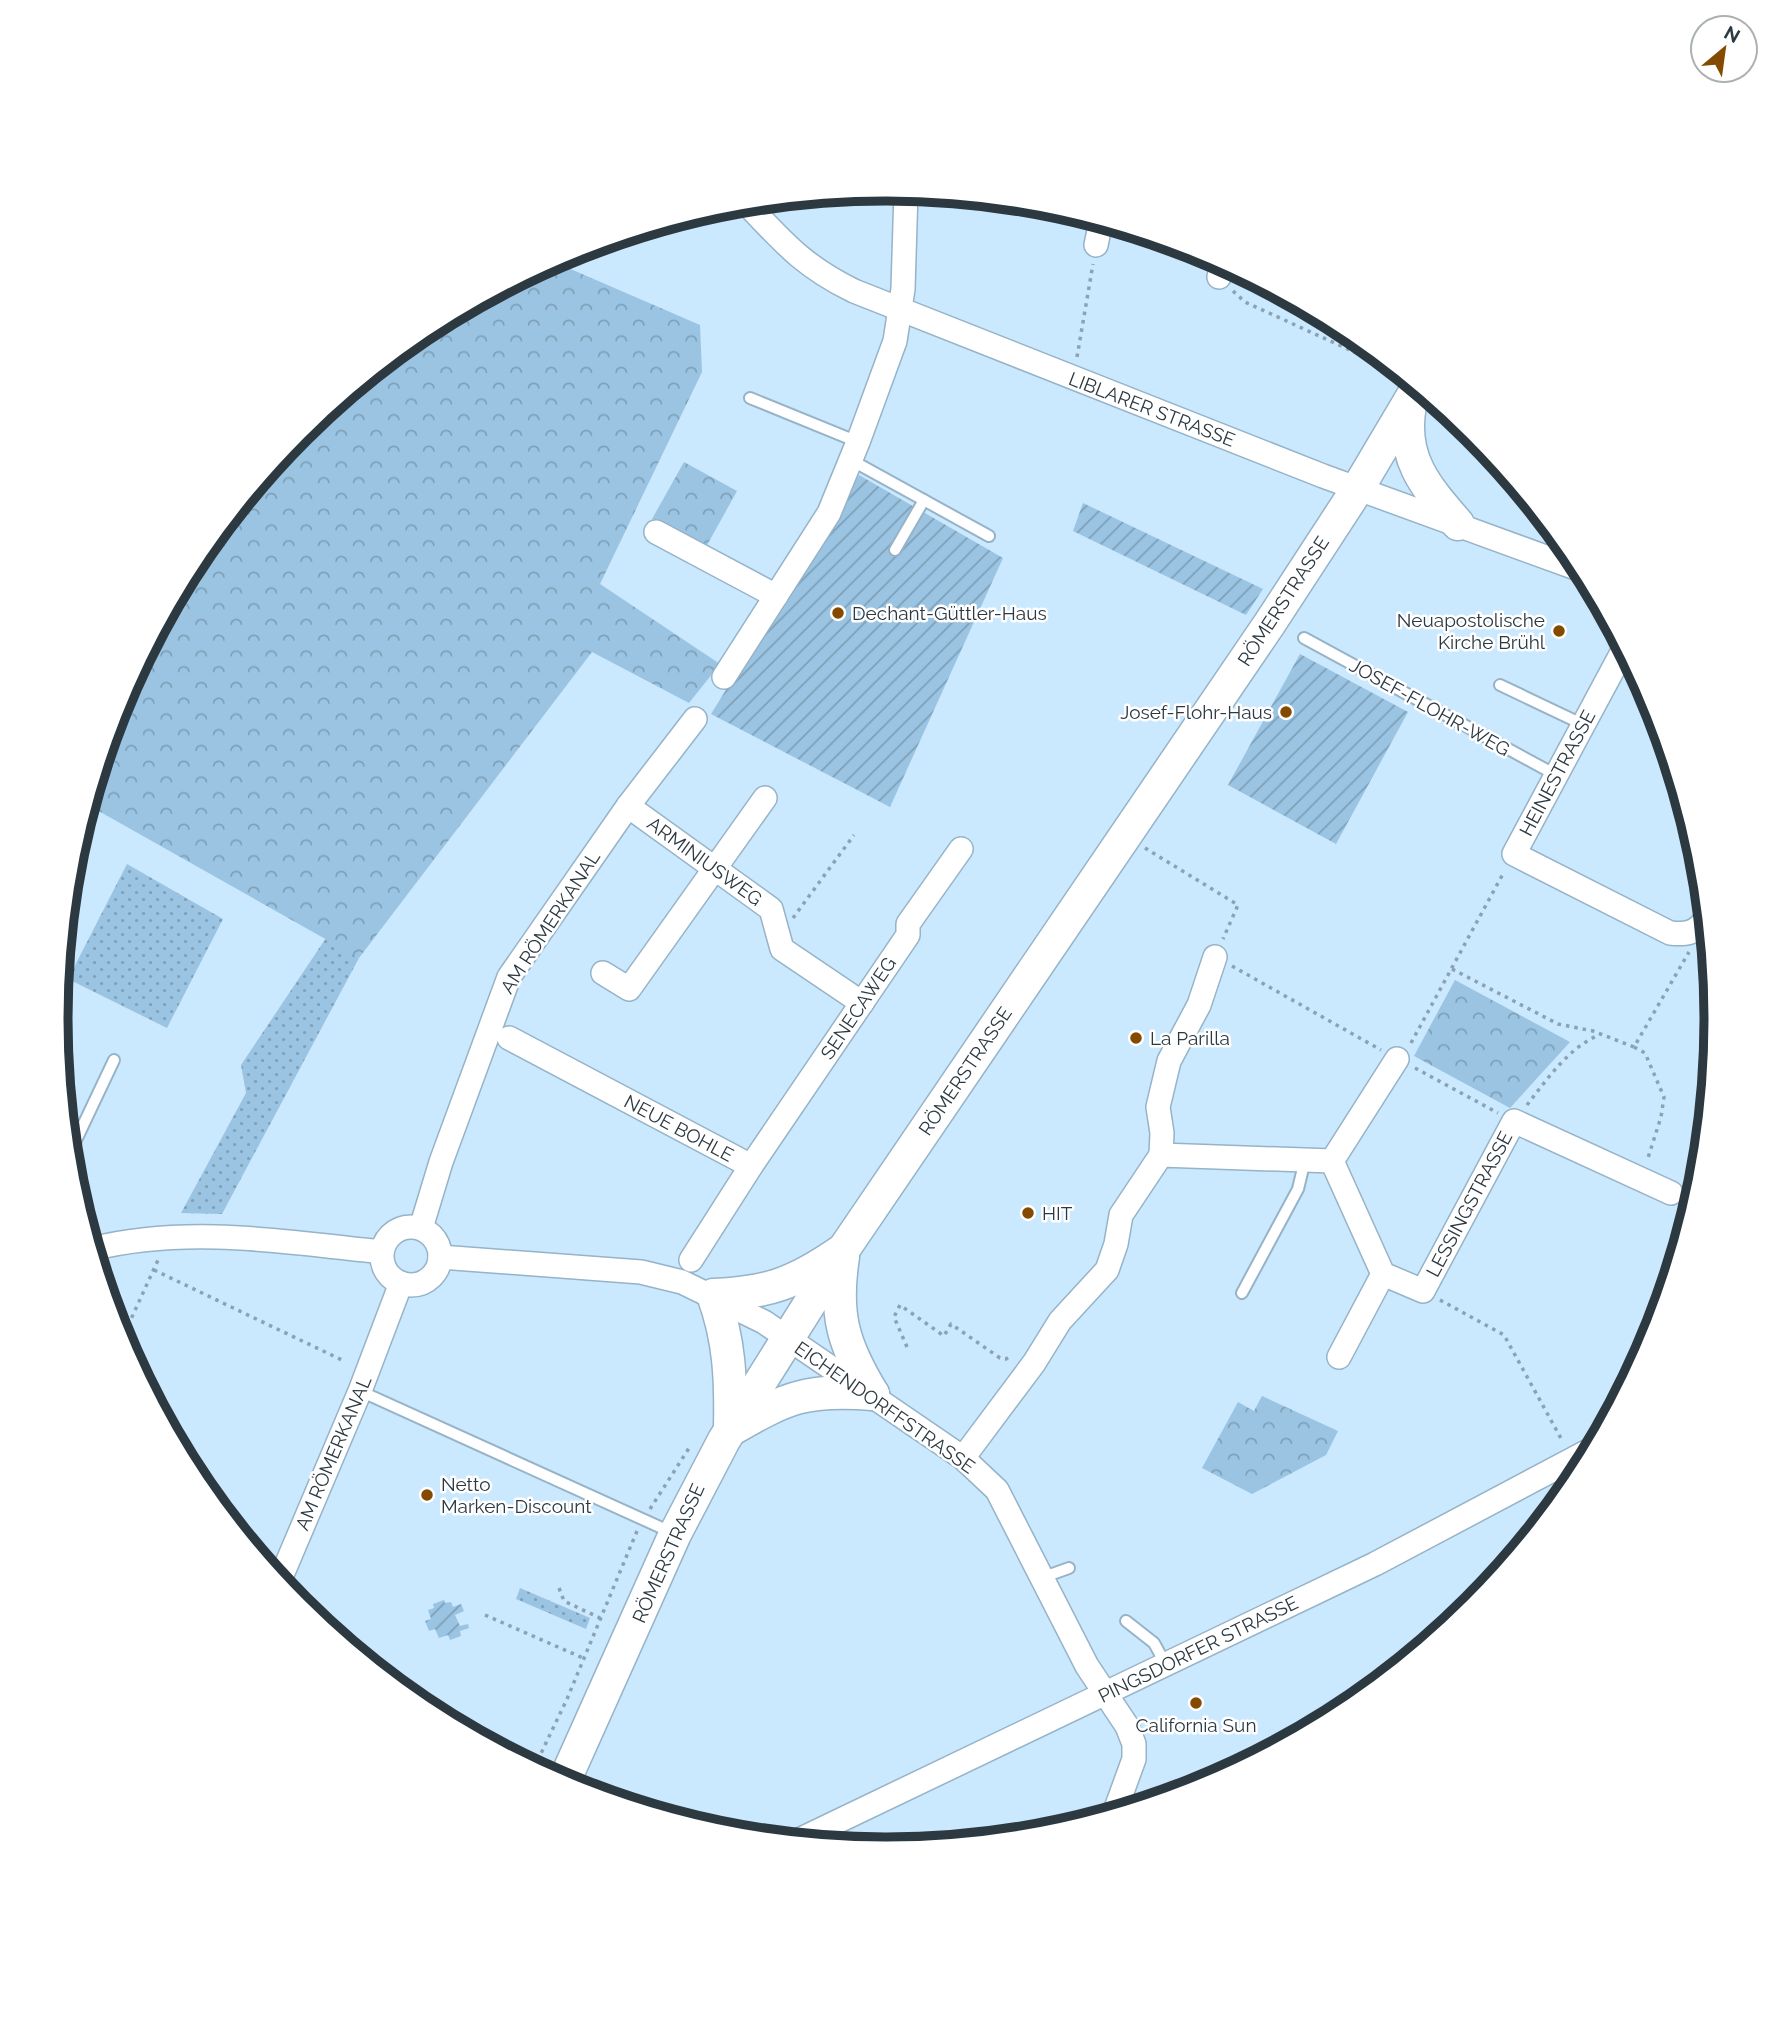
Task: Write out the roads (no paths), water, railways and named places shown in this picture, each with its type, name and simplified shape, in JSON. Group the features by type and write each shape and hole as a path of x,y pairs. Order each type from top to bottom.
{"main road":[{"name":"RÖMERSTRASSE","path":"568,1773 675,1534 727,1435 844,1248 1358,488 1409,390"},
{"path":"1410,391 1406,428 1413,461 1426,485 1458,524"},
{"path":"727,1435 730,1358 723,1321 713,1295 751,1293 781,1286 844,1248"},
{"path":"844,1248 838,1291 842,1333 851,1358 873,1394"},
{"path":"727,1435 793,1397 829,1391 873,1394"}],"street":[{"path":"724,677 830,513 854,451 895,341 900,310 905,202"},
{"name":"LIBLARER STRASSE","path":"755,212 792,252 818,273 900,310 1358,488 1567,565"},
{"path":"1096,245 1099,229"},
{"path":"656,532 776,596"},
{"name":"HEINESTRASSE","path":"1619,657 1514,854 1670,933 1683,935 1699,925"},
{"name":"AM RÖMERKANAL","path":"421,1228 441,1162 509,977 628,806 695,719"},
{"path":"603,973 629,989 765,798"},
{"name":"ARMINIUSWEG","path":"628,806 771,909 782,949 862,1003"},
{"name":"SENECAWEG","path":"751,1166 908,935 908,925 961,849"},
{"path":"963,1458 1034,1363 1060,1321 1107,1270 1116,1244 1121,1215 1161,1155 1162,1133 1158,1107 1169,1061 1199,1005 1215,957"},
{"name":"NEUE BOHLE","path":"509,1038 751,1166 691,1260"},
{"path":"1332,1161 1398,1059"},
{"name":"LESSINGSTRASSE","path":"1383,1274 1423,1291 1514,1121 1671,1194"},
{"path":"1161,1155 1332,1161"},
{"path":"1332,1161 1383,1274 1339,1357"},
{"path":"412,1226 421,1228 433,1237 440,1257 434,1274 419,1284 401,1283 386,1271 382,1252 384,1244 396,1231 412,1226"},
{"path":"101,1248 160,1239 236,1237 382,1252"},
{"path":"440,1257 641,1272 682,1282 713,1295 788,1338"},
{"name":"AM RÖMERKANAL","path":"279,1568 360,1391 401,1283"},
{"name":"EICHENDORFFSTRASSE","path":"788,1338 963,1458 997,1490 1044,1577 1087,1666 1128,1727 1133,1744 1130,1776 1118,1804"},
{"name":"PINGSDORFER STRASSE","path":"812,1834 1375,1564 1578,1456"}],"lane":[{"path":"750,398 854,451 924,500 989,536"},
{"path":"895,550 924,500"},
{"name":"JOSEF-FLOHR-WEG","path":"1304,638 1556,775"},
{"path":"1500,685 1582,724"},
{"path":"77,1139 114,1060"},
{"path":"1242,1293 1298,1189 1305,1160"},
{"path":"360,1391 675,1534"},
{"path":"1044,1577 1069,1568"},
{"path":"1126,1621 1154,1643 1165,1663"}],"place":[{"name":"Dechant-Güttler-Haus","path":"838,613"},
{"name":"Neuapostolische Kirche Brühl","path":"1559,631"},
{"name":"Josef-Flohr-Haus","path":"1286,712"},
{"name":"La Parilla","path":"1136,1038"},
{"name":"HIT","path":"1028,1213"},
{"name":"Netto Marken-Discount","path":"427,1495"},
{"name":"California Sun","path":"1196,1703"}]}
